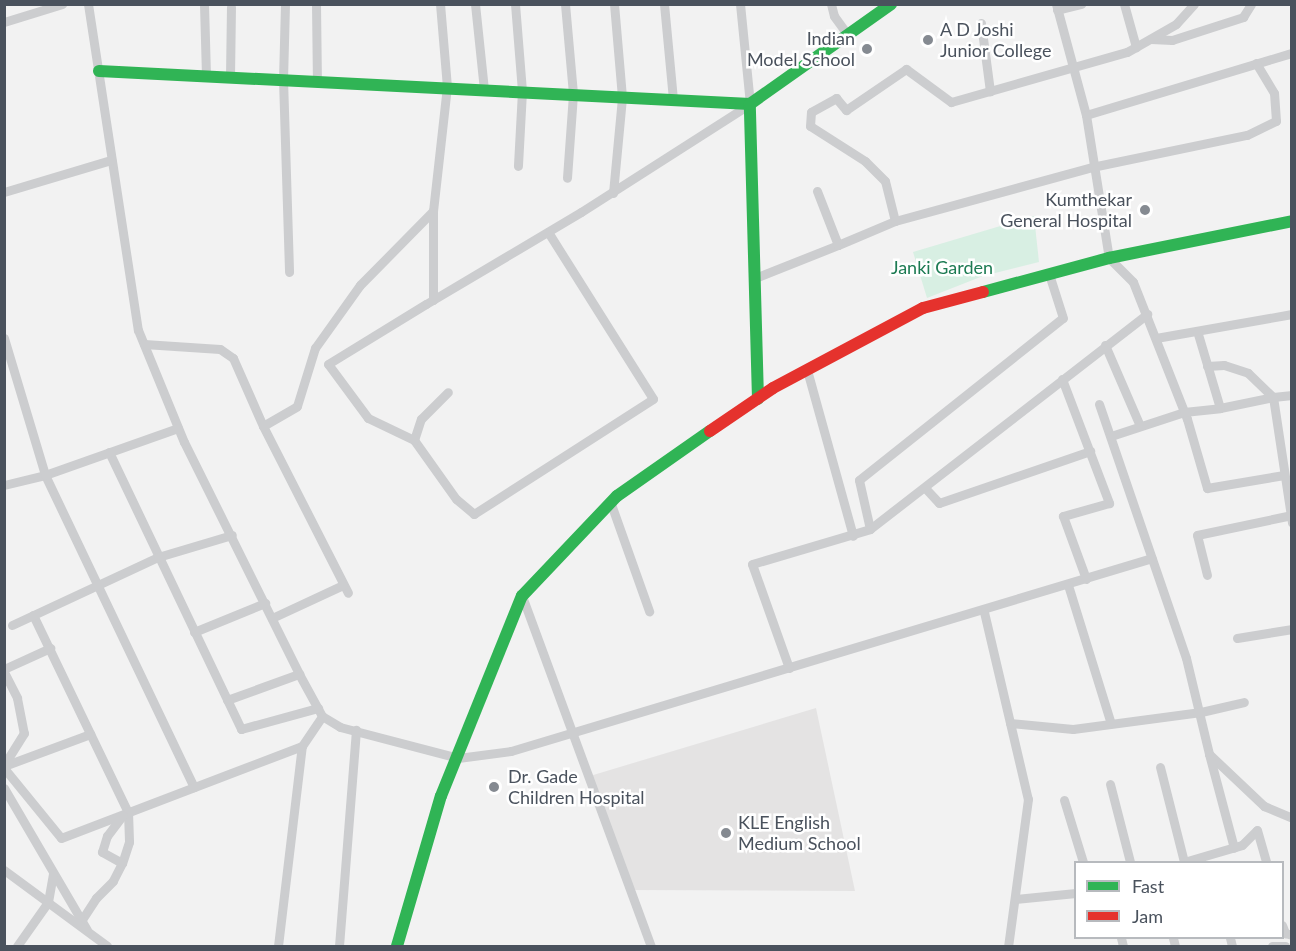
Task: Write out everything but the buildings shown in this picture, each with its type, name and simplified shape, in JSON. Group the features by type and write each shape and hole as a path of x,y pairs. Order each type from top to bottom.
{"street":[{"path":"4,22 62,4"},
{"path":"88,4 123,248 144,344 178,428 299,674 320,712 340,727 458,758 511,751 984,612 1152,558"},
{"path":"204,4 206,76"},
{"path":"285,4 283,79 289,272"},
{"path":"316,4 317,81"},
{"path":"433,300 434,211 447,87 440,4"},
{"path":"475,4 484,89"},
{"path":"515,4 522,91 518,166"},
{"path":"565,4 573,94 567,178"},
{"path":"613,193 622,97 614,4"},
{"path":"664,4 673,99"},
{"path":"740,4 750,104 758,399"},
{"path":"831,4 834,16 848,35"},
{"path":"1081,4 1057,7 1086,115 1092,168 1109,258 1133,282 1147,314 1184,412 1207,488 1284,475"},
{"path":"1124,4 1136,47"},
{"path":"895,221 885,181 865,161 810,126 811,112 836,98 846,110 906,69 951,102 1136,47 1176,24 1194,4"},
{"path":"1151,39 1172,40 1243,17 1251,4"},
{"path":"548,232 653,399 474,514 456,499 414,440 368,418 328,364 433,300 613,193 750,104 890,5"},
{"path":"230,77 231,7"},
{"path":"981,23 990,91"},
{"path":"1086,115 1292,53"},
{"path":"755,278 895,221 1092,168 1247,135 1276,121 1274,93 1256,63"},
{"path":"99,71 750,104"},
{"path":"4,192 111,159"},
{"path":"818,191 837,245"},
{"path":"263,426 297,406 315,348 360,285 434,211"},
{"path":"397,946 441,795 458,758 507,627 522,596 611,504 758,399 923,308 1109,258 1292,221"},
{"path":"870,529 858,480 1063,318 1049,274"},
{"path":"789,668 752,564 853,536 870,529 926,489 1062,379 1147,314"},
{"path":"1156,338 1292,314"},
{"path":"1197,331 1220,408"},
{"path":"4,338 45,475 194,787"},
{"path":"144,344 220,349 233,358 263,426 346,589 272,618"},
{"path":"1105,345 1140,426"},
{"path":"1207,576 1197,535 1291,518 1273,397 1248,373 1224,365 1208,366"},
{"path":"807,370 853,536"},
{"path":"1062,379 1109,503 1064,516 1086,579"},
{"path":"414,440 421,419 448,392"},
{"path":"1111,436 1184,412 1292,395"},
{"path":"1099,404 1152,558 1201,712 1209,754 1234,848"},
{"path":"4,485 45,475 178,428"},
{"path":"926,489 939,503 1090,451"},
{"path":"109,453 241,729 320,712"},
{"path":"611,504 649,611"},
{"path":"12,625 158,557 232,536"},
{"path":"1068,585 1111,724"},
{"path":"522,596 651,946"},
{"path":"194,632 265,603"},
{"path":"984,612 1028,799 1008,946"},
{"path":"33,615 126,813 129,842 122,863 113,881 96,898 81,921"},
{"path":"1237,639 1292,629"},
{"path":"4,766 24,733 17,698 4,670 50,648"},
{"path":"227,700 299,674"},
{"path":"1010,723 1073,729 1201,712 1244,702"},
{"path":"278,946 302,746 320,712"},
{"path":"339,946 356,730"},
{"path":"4,766 90,734"},
{"path":"4,766 61,838 302,746"},
{"path":"1209,754 1264,806 1292,818"},
{"path":"1160,767 1184,861"},
{"path":"1110,784 1130,861"},
{"path":"4,788 87,930"},
{"path":"1064,800 1083,861"},
{"path":"122,863 102,852 107,836 126,813"},
{"path":"1192,861 1209,859 1234,848 1257,830 1266,861"},
{"path":"4,870 107,946"},
{"path":"17,946 48,902 54,873"},
{"path":"1014,899 1074,893"},
{"path":"1272,946 1285,946"}],"shaded area":[{"name":"KLE English Medium School","path":"816,708 855,891 630,890 590,776"}],"green space":[{"name":"Janki Garden","path":"1034,216 1039,262 983,276 927,298 913,252"}],"traffic: fast":[{"path":"758,399 750,104 891,4"},
{"path":"99,71 750,104"},
{"path":"983,292 1109,258 1292,221"},
{"path":"397,946 441,796 522,596 617,496 710,431"}],"traffic: jam":[{"path":"710,431 773,388 923,308 983,292"}],"place":[{"name":"A D Joshi Junior College","path":"928,40"},
{"name":"Indian Model School","path":"867,49"},
{"name":"Kumthekar General Hospital","path":"1145,210"},
{"name":"Dr. Gade Children Hospital","path":"494,787"},
{"name":"KLE English Medium School","path":"726,833"}]}
